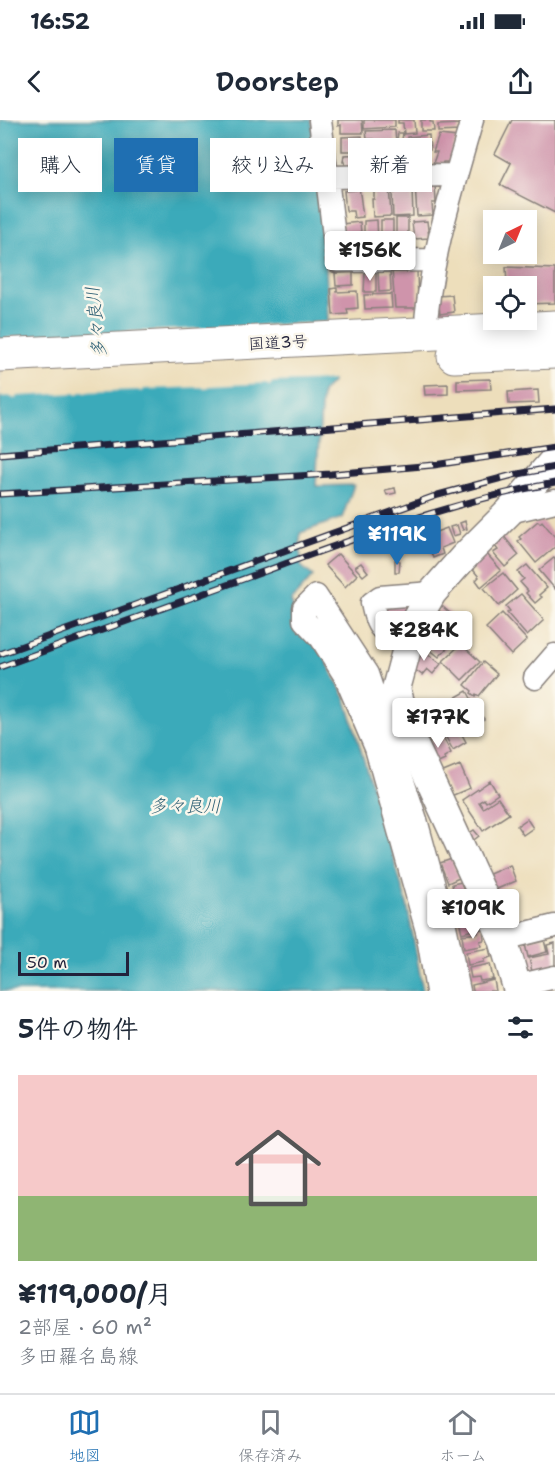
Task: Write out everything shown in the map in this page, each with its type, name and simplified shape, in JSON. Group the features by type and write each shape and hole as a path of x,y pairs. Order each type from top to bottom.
{"highway":[{"name":"国道3号","path":"0,377 336,350 425,335 555,327"},
{"name":"国道3号","path":"0,355 336,350 555,352"}],"main road":[{"path":"517,989 503,939 412,741 396,689 413,626 432,593 509,512 555,459"}],"street":[{"path":"320,120 323,138"},
{"path":"425,335 435,260 472,120"},
{"path":"336,177 456,175"},
{"path":"330,192 337,261 435,260"},
{"path":"509,512 555,501"},
{"path":"408,640 382,629 376,622 372,603 380,597 432,593"},
{"path":"437,991 428,931 376,748 345,676 321,638 304,620 304,608 316,596 367,674 416,820 445,926 459,991"},
{"path":"535,678 555,655"},
{"path":"367,674 402,668"},
{"path":"503,939 555,926"},
{"path":"517,989 555,977"}],"water":[{"name":"多々良川","path":"0,120 311,120 314,138 210,138 210,192 322,192 333,381 322,393 316,486 354,485 342,518 300,533 301,566 313,576 291,601 297,620 319,647 346,700 407,904 423,991 0,991"}],"pier":[{"path":"331,322 336,381 273,382 269,385 267,383 210,386 205,389 202,387 144,389 142,392 138,390 80,392 77,395 75,393 17,396 15,399 9,396 0,397 0,341 9,338"}],"building":[{"path":"338,120 362,120 363,133 341,133"},
{"path":"364,120 395,120 395,127 364,129"},
{"path":"398,120 414,120 415,133 404,134 403,123 398,123"},
{"path":"421,120 433,122 434,131 421,131"},
{"path":"512,120 555,120 555,213 500,185 511,163 495,154"},
{"path":"459,124 459,131 438,132 438,125"},
{"path":"395,130 396,138 367,138 366,131"},
{"path":"398,133 403,133 402,138 397,138"},
{"path":"429,135 429,138 407,138"},
{"path":"439,135 457,137 449,162 442,164 433,163 437,152 433,152"},
{"path":"362,136 362,138 348,138 348,151 342,151 342,137"},
{"path":"344,155 348,155 348,170 343,162"},
{"path":"432,184 435,184 436,203 432,203 433,215 417,216 415,192 432,192"},
{"path":"344,191 360,192 363,217 354,218 353,211 346,211"},
{"path":"374,192 389,192 391,216 373,217 372,199 374,199"},
{"path":"412,192 413,216 393,217 392,193"},
{"path":"396,218 408,218 408,240 396,240"},
{"path":"377,220 378,241 364,241 364,221"},
{"path":"381,220 393,220 393,239 381,239"},
{"path":"427,221 429,238 414,239 412,222"},
{"path":"360,222 363,253 347,254 341,224"},
{"path":"506,267 555,269 555,303 537,304 537,276 506,276"},
{"path":"392,269 417,269 418,308 395,308"},
{"path":"390,271 391,291 379,292 378,272"},
{"path":"353,272 353,285 336,286 335,273"},
{"path":"365,272 376,272 376,292 364,292"},
{"path":"337,288 337,292 357,291 358,308 347,309 348,314 333,315 331,289"},
{"path":"391,294 392,308 365,309 364,295"},
{"path":"452,295 454,312 440,314 438,296"},
{"path":"490,379 491,389 457,390 457,380"},
{"path":"448,384 448,394 425,395 424,385"},
{"path":"538,390 539,403 509,404 508,392"},
{"path":"395,488 396,493 387,495 385,490"},
{"path":"465,521 467,529 463,530 460,523"},
{"path":"538,521 540,523 542,521 555,537 555,547 536,563 518,541 521,539 519,537"},
{"path":"457,525 460,534 453,536 450,527"},
{"path":"447,528 453,543 441,548 443,554 433,558 425,536"},
{"path":"502,534 519,555 505,567 493,553 498,550 492,542"},
{"path":"486,553 501,570 481,587 476,580 479,577 470,566"},
{"path":"338,554 357,575 345,587 325,565"},
{"path":"555,557 555,589 539,570"},
{"path":"395,560 400,561 399,572 395,572"},
{"path":"361,563 368,572 363,576 355,567"},
{"path":"527,565 547,588 539,595 542,597 535,603 520,582 524,579 518,572"},
{"path":"503,573 517,590 499,606 484,588"},
{"path":"521,594 544,620 527,636 507,613 510,611 506,606"},
{"path":"404,600 405,620 384,621 383,601"},
{"path":"442,606 451,614 448,618 438,610"},
{"path":"437,611 445,617 432,633 428,630 425,632"},
{"path":"502,613 527,640 511,655 486,628"},
{"path":"424,634 429,638 431,635 447,648 439,657 418,640"},
{"path":"461,644 480,662 462,680 443,661"},
{"path":"419,647 441,664 433,674 427,669 422,675 409,665"},
{"path":"483,662 497,674 479,696 476,694 475,696 465,685"},
{"path":"467,691 473,702 471,704 474,710 477,708 484,719 468,729 451,700"},
{"path":"446,707 452,721 429,731 424,721 433,717 431,714"},
{"path":"455,722 466,742 453,750 442,730"},
{"path":"442,735 451,753 444,757 445,760 436,764 425,744"},
{"path":"460,765 470,788 451,796 441,773"},
{"path":"490,781 498,794 486,802 484,799 479,802 483,808 498,798 509,814 483,831 462,800"},
{"path":"527,819 533,828 523,835 517,826"},
{"path":"474,830 479,836 470,843 465,836"},
{"path":"452,859 459,878 448,883 440,863"},
{"path":"510,865 516,881 497,889 499,893 492,896 485,876"},
{"path":"462,882 471,906 456,908 452,884"},
{"path":"474,907 480,928 462,933 457,911"},
{"path":"483,929 484,940 480,941 481,946 464,949 462,935 478,933 478,930"},
{"path":"543,936 547,952 528,957 524,940"},
{"path":"555,943 555,967 533,976 529,958 549,954 547,945"},
{"path":"489,948 491,957 484,959 484,962 468,965 466,952"},
{"path":"490,964 493,979 480,981 479,977 471,978 469,968"},
{"path":"494,980 496,991 473,991 472,985"}],"railway":[{"path":"0,454 555,409"},
{"path":"0,494 331,474 434,465 555,447"},
{"path":"0,654 438,495 513,475 555,467"},
{"path":"0,667 383,529 485,498 555,483"}]}
